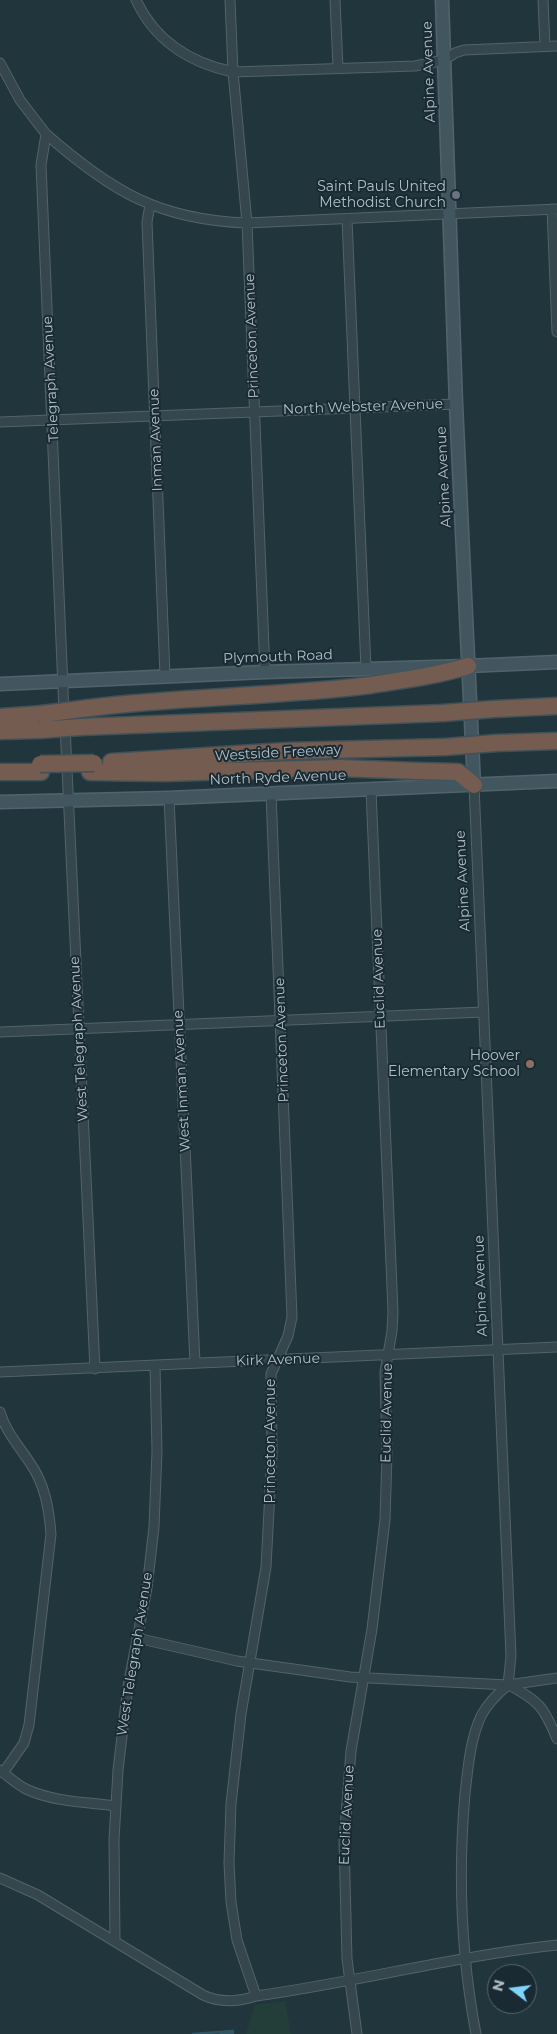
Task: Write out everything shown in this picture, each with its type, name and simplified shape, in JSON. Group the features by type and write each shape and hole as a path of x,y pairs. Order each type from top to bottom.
{"highway":[{"path":"0,731 89,708 131,703 318,692 409,680 468,666"},
{"path":"0,717 81,727 444,713 557,706"},
{"name":"Westside Freeway","path":"92,768 286,751 557,741"},
{"path":"0,765 164,773 339,768 458,772 474,785"},
{"path":"0,772 40,768"}],"street":[{"path":"136,0 152,26 177,50 205,65 233,72 415,66 444,60 464,50 557,46"},
{"name":"Princeton Avenue","path":"230,0 233,72 247,223 265,672"},
{"path":"334,0 338,68"},
{"name":"Alpine Avenue","path":"442,0 456,404 511,1656 508,1684"},
{"path":"543,0 545,46"},
{"path":"0,62 4,83 46,134 80,164 105,182 150,205 181,214 215,221 247,223 555,209 557,332"},
{"name":"Telegraph Avenue","path":"46,134 41,165 64,709"},
{"name":"Inman Avenue","path":"150,205 147,222 165,676"},
{"path":"348,219 354,407 366,669"},
{"name":"North Webster Avenue","path":"0,422 456,404"},
{"name":"Plymouth Road","path":"0,684 265,672 557,662"},
{"name":"West Telegraph Avenue","path":"64,709 94,1369"},
{"name":"North Ryde Avenue","path":"0,802 170,798 557,781"},
{"name":"Euclid Avenue","path":"357,2034 349,1981 344,1903 344,1840 351,1751 378,1589 385,1520 387,1454 385,1372 393,1312 371,790"},
{"name":"Princeton Avenue","path":"256,1996 237,1940 231,1902 229,1863 235,1762 266,1568 272,1453 271,1374 288,1336 292,1318 271,794"},
{"name":"West Inman Avenue","path":"170,798 195,1363"},
{"path":"0,1032 484,1012"},
{"name":"Kirk Avenue","path":"0,1372 557,1347"},
{"name":"West Telegraph Avenue","path":"115,1941 116,1911 113,1902 116,1806 124,1722 150,1565 154,1527 157,1451 155,1366"},
{"path":"0,1412 6,1427 32,1464 42,1487 49,1510 51,1534 29,1726 24,1743 2,1772 17,1784 49,1797 116,1806"},
{"path":"137,1638 250,1663 364,1677 508,1684 557,1678"},
{"path":"508,1684 538,1703 550,1722 557,1739"},
{"path":"476,2034 465,1960 461,1880 462,1825 472,1741 486,1706 508,1684"},
{"path":"0,1878 20,1886 210,1998 222,2001 242,2001 256,1996 557,1945"}],"green space":[{"path":"285,2001 291,2034 246,2034 255,2005"}],"waterway":[{"path":"193,2034 233,2031"},
{"path":"221,2034 233,2033"}],"place":[{"name":"Saint Pauls United Methodist Church","path":"456,195"},
{"name":"Hoover Elementary School","path":"530,1064"}]}
